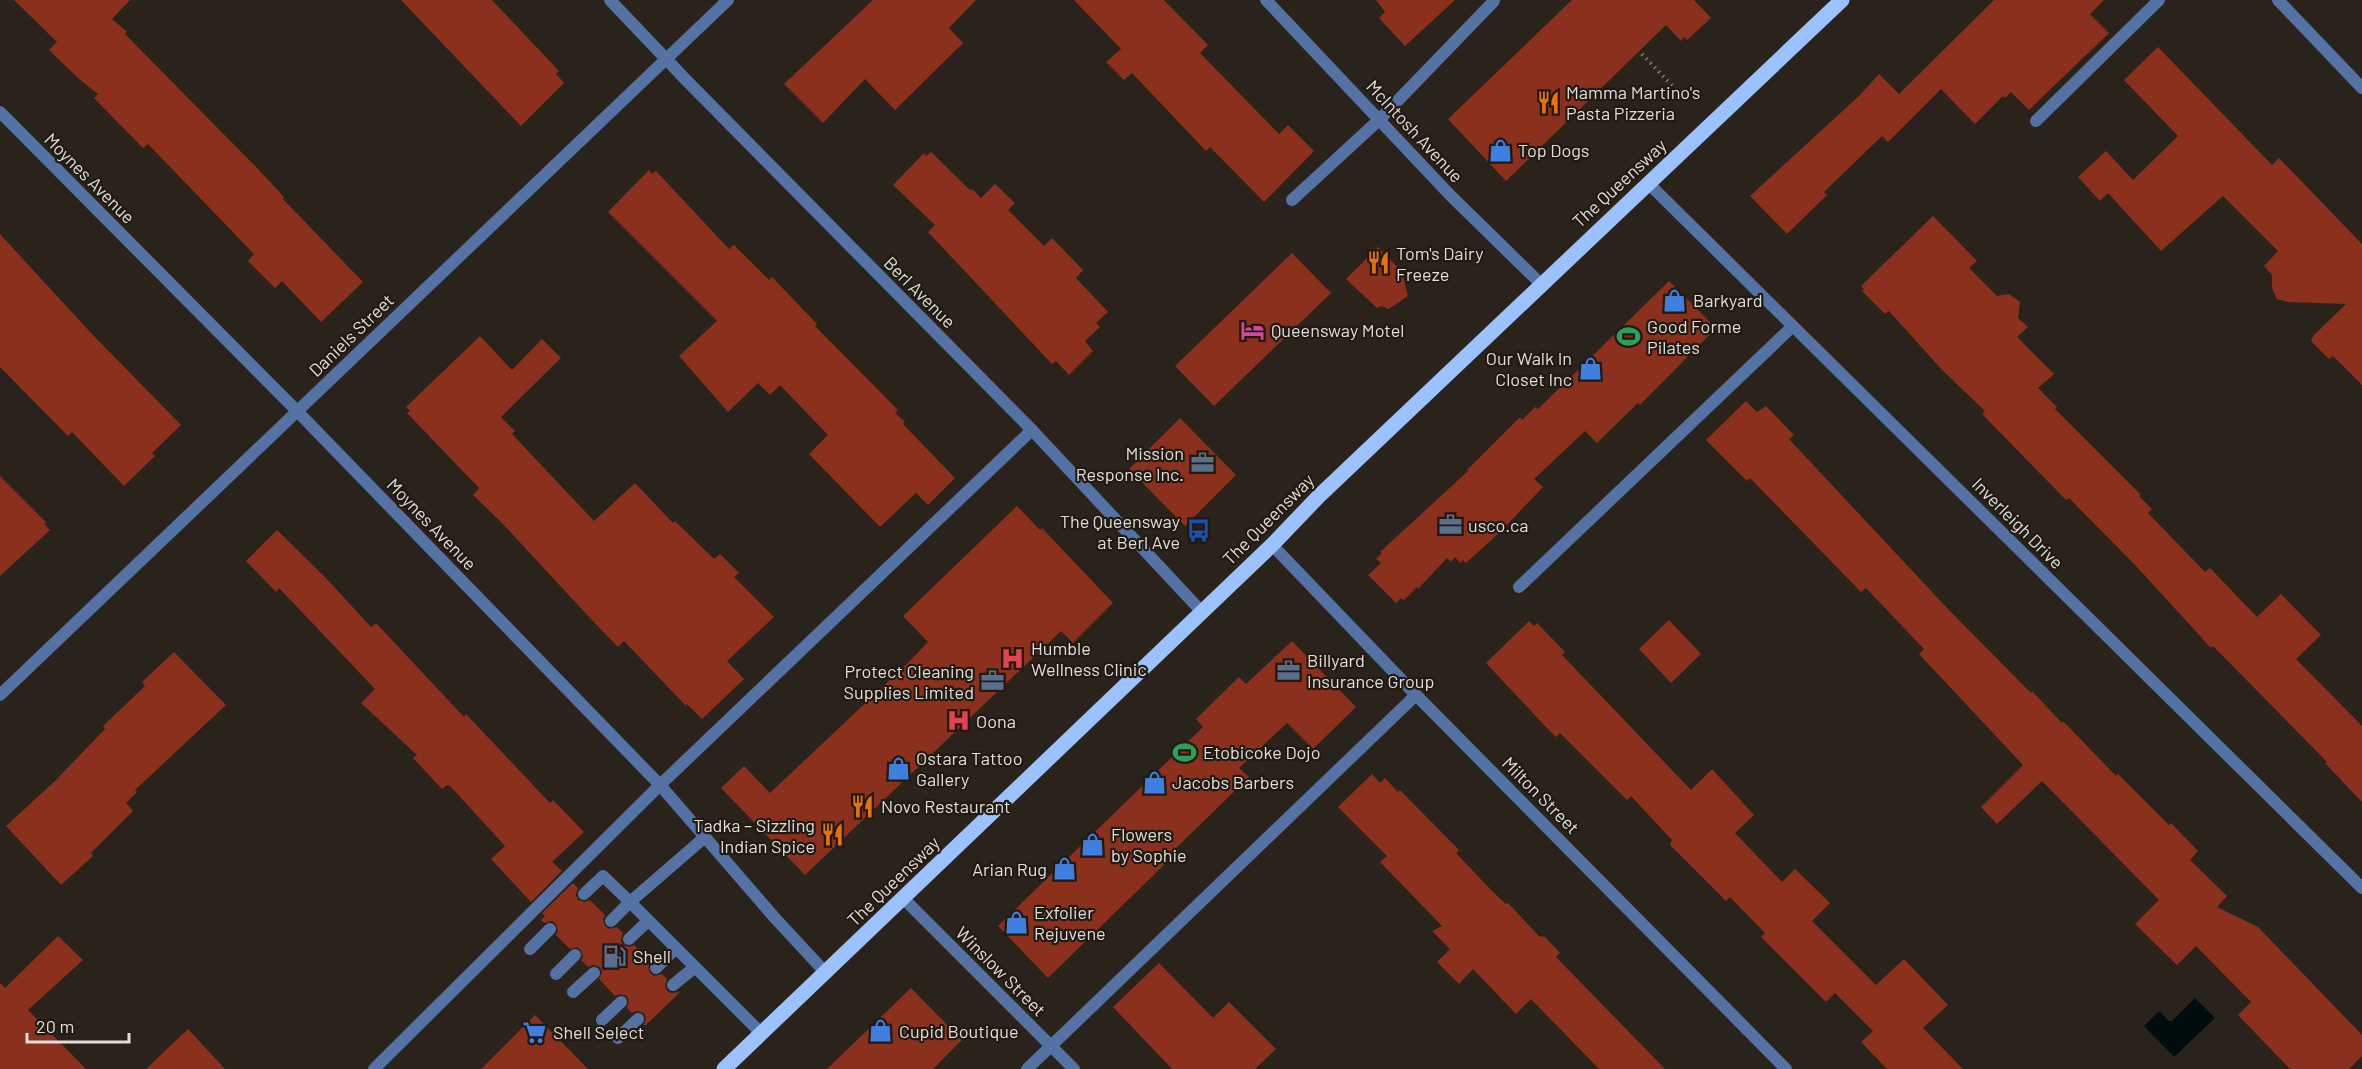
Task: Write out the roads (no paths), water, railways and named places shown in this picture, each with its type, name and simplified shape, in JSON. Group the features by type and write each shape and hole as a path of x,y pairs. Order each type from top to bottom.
{"main road":[{"name":"The Queensway","path":"724,1069 1272,545 1318,496 1842,0"}],"street":[{"name":"Berl Avenue","path":"610,0 1032,430 1202,612"},
{"name":"Daniels Street","path":"0,694 728,0"},
{"name":"McIntosh Avenue","path":"1266,0 1450,195 1541,285"},
{"path":"2036,121 2159,0"},
{"path":"2278,0 2362,88"},
{"path":"1292,200 1380,119 1494,1"},
{"name":"Moynes Avenue","path":"0,112 297,411 660,785 825,972"},
{"name":"Inverleigh Drive","path":"1648,183 2362,888"},
{"path":"1519,587 1793,326"},
{"path":"374,1069 660,785 1032,430"},
{"name":"Milton Street","path":"1272,545 1416,695 1786,1069"},
{"path":"1027,1069 1416,695"},
{"path":"611,921 705,837"},
{"path":"584,894 603,876 761,1033"},
{"name":"Winslow Street","path":"903,898 1074,1069"},
{"path":"629,939 648,921"},
{"path":"530,949 550,928"},
{"path":"657,968 676,948"},
{"path":"556,974 575,955"},
{"path":"673,985 694,967"},
{"path":"573,992 594,973"},
{"path":"602,1020 621,1002"},
{"path":"618,1038 638,1019"}],"place":[{"name":"Mamma Martino's Pasta Pizzeria","path":"1548,102"},
{"name":"Top Dogs","path":"1500,150"},
{"name":"Tom's Dairy Freeze","path":"1378,263"},
{"name":"Barkyard","path":"1675,300"},
{"name":"Queensway Motel","path":"1253,330"},
{"name":"Good Forme Pilates","path":"1629,336"},
{"name":"Our Walk In Closet Inc","path":"1590,368"},
{"name":"Mission Response Inc.","path":"1202,463"},
{"name":"usco.ca","path":"1450,525"},
{"name":"The Queensway at Berl Ave","path":"1198,531"},
{"name":"Humble Wellness Clinic","path":"1013,658"},
{"name":"Billyard Insurance Group","path":"1289,670"},
{"name":"Protect Cleaning Supplies Limited","path":"992,681"},
{"name":"Oona","path":"958,721"},
{"name":"Etobicoke Dojo","path":"1185,752"},
{"name":"Ostara Tattoo Gallery","path":"898,768"},
{"name":"Jacobs Barbers","path":"1154,782"},
{"name":"Novo Restaurant","path":"863,806"},
{"name":"Tadka – Sizzling Indian Spice","path":"833,835"},
{"name":"Flowers by Sophie","path":"1093,844"},
{"name":"Arian Rug","path":"1065,869"},
{"name":"Exfolier Rejuvene","path":"1016,922"},
{"name":"Shell","path":"615,956"},
{"name":"Cupid Boutique","path":"881,1031"},
{"name":"Shell Select","path":"535,1032"}]}
